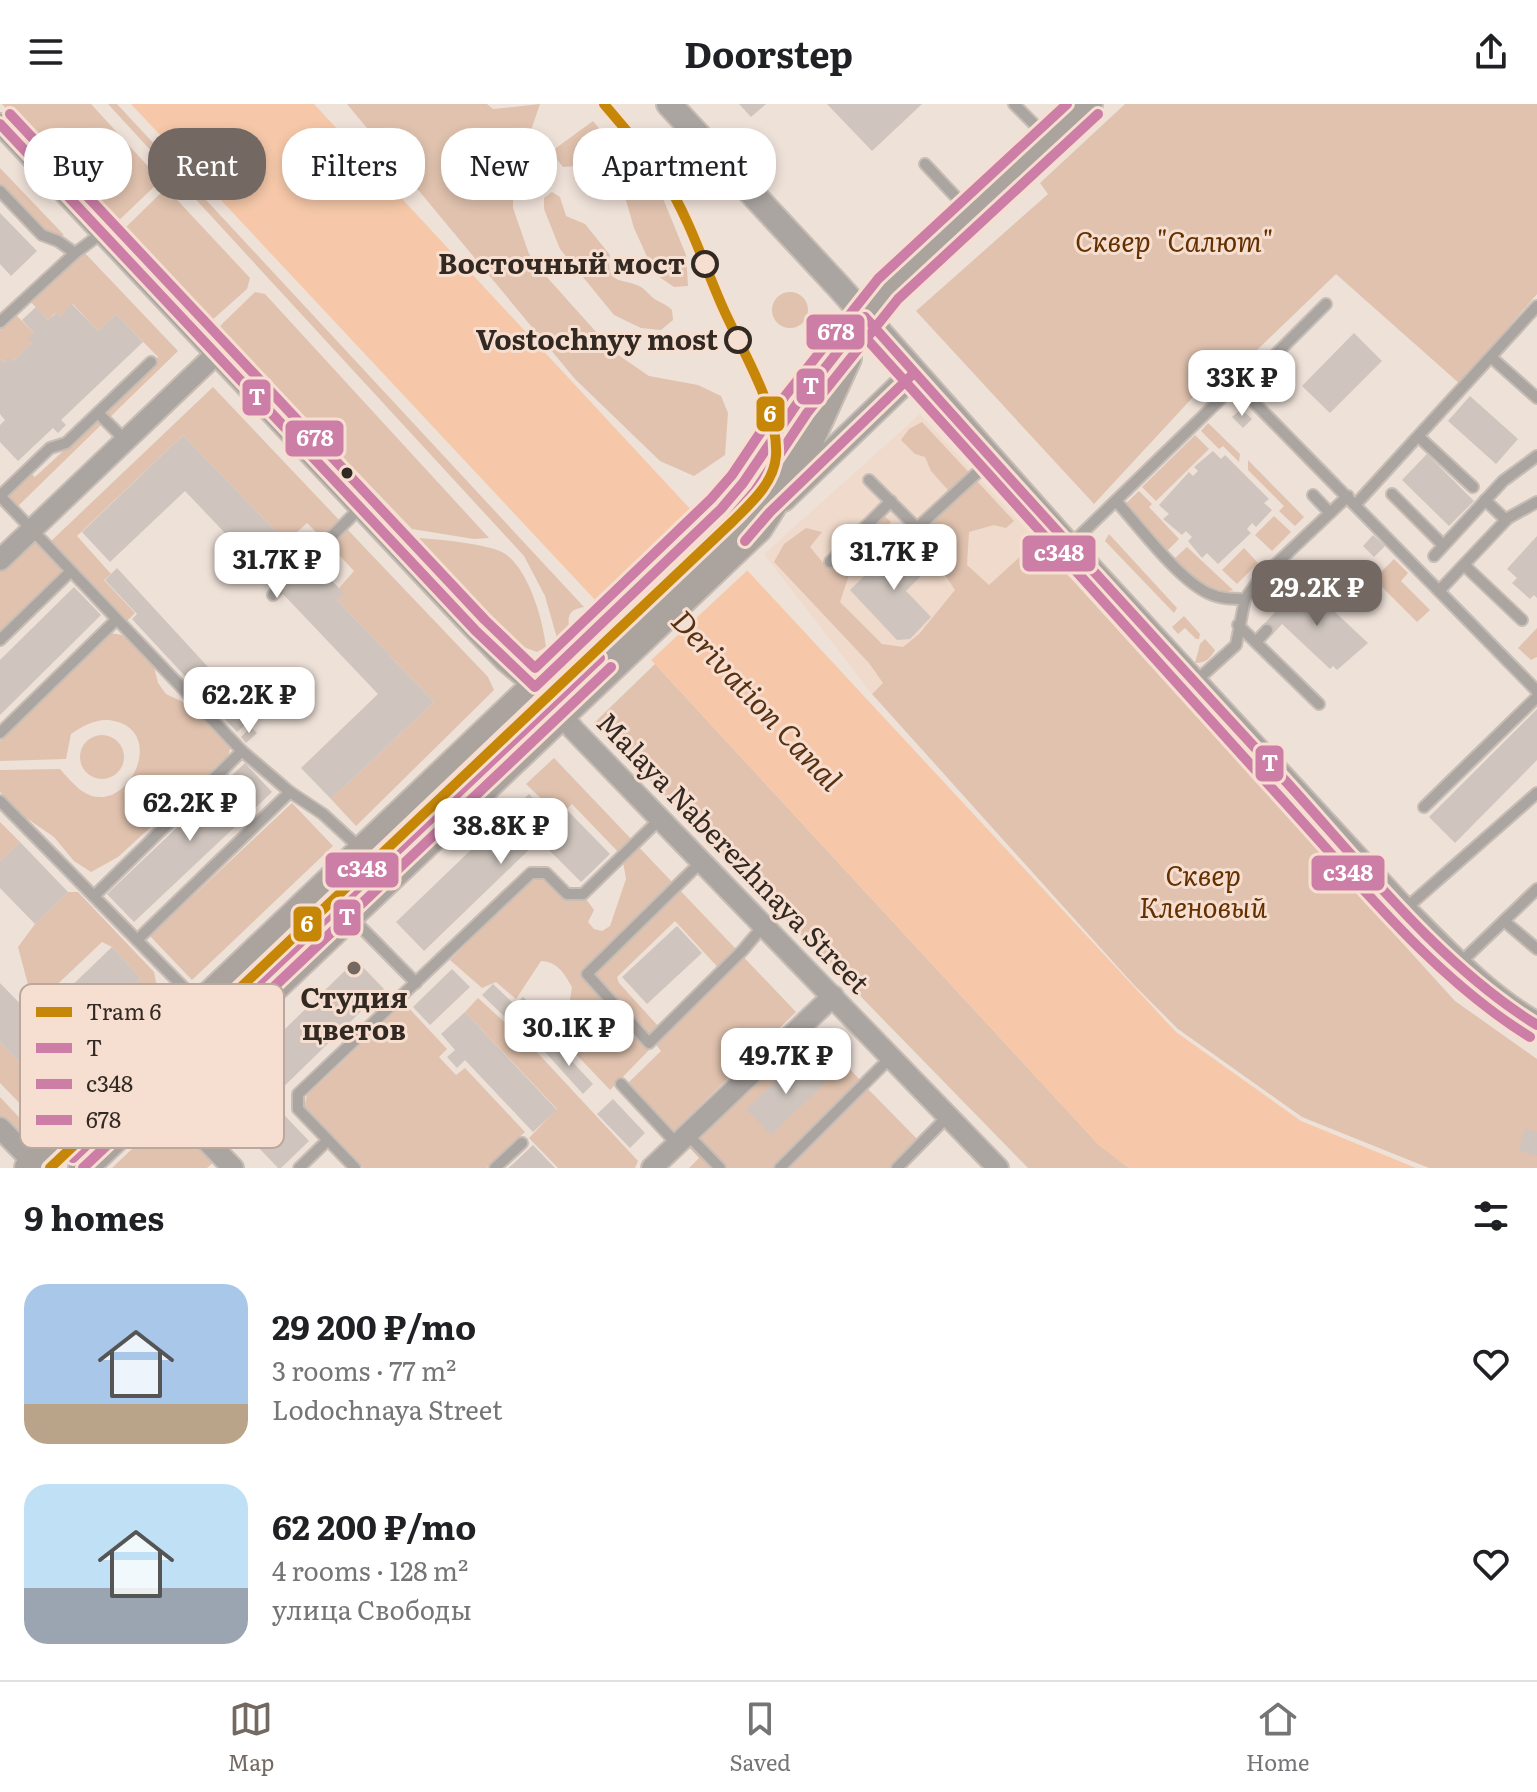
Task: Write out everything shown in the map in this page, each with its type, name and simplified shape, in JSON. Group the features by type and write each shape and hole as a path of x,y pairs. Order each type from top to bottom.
{"main road":[{"path":"224,984 721,509 743,483 796,405 888,289 1088,104"},
{"path":"276,984 748,538 770,512 800,461 865,317"},
{"path":"34,1166 53,1148"},
{"path":"83,1168 104,1148"}],"street":[{"path":"669,104 1404,910 1458,964 1511,1010 1537,1025"},
{"name":"Malaya Naberezhnaya Street","path":"0,124 504,660 535,687 998,1168"},
{"path":"0,560 216,354"},
{"path":"770,512 914,373"},
{"path":"652,1168 833,996"},
{"path":"0,1128 34,1166"},
{"path":"208,1148 223,1165"}],"lane":[{"path":"1014,104 1049,139"},
{"path":"925,164 970,213"},
{"path":"0,191 42,235 75,253"},
{"path":"0,322 75,253 102,233"},
{"path":"1241,389 1326,304"},
{"path":"1194,683 1236,645 1245,599 1259,580 1330,513 1352,500 1419,437 1537,306"},
{"path":"1492,358 1537,398"},
{"path":"151,362 66,443 50,448 0,496 242,751 290,792 323,814 364,851"},
{"path":"1069,546 1234,386 1241,389 1537,694 1424,807"},
{"path":"98,413 126,441"},
{"path":"1419,437 1473,487"},
{"path":"1434,556 1503,481 1537,456"},
{"path":"869,480 917,528 991,460"},
{"path":"1392,494 1443,545"},
{"path":"1313,495 1330,513"},
{"path":"1485,500 1506,520"},
{"path":"830,562 891,501"},
{"path":"1116,501 1181,573 1207,593 1245,599"},
{"path":"1439,591 1506,520 1537,502"},
{"path":"310,558 360,508"},
{"path":"1464,565 1522,620"},
{"path":"0,640 70,572"},
{"path":"0,733 116,620"},
{"path":"1238,625 1319,704"},
{"path":"1256,642 1267,630"},
{"path":"94,896 242,751"},
{"path":"137,940 290,792"},
{"path":"1404,910 1537,793"},
{"path":"0,801 180,984"},
{"path":"354,1168 298,1109 298,1094 531,873 546,873 567,894 583,894 661,818"},
{"path":"702,861 587,974 649,1043 764,925"},
{"path":"1458,964 1537,889"},
{"path":"349,915 416,983"},
{"path":"1504,921 1537,949"},
{"path":"780,1168 891,1057"},
{"path":"621,1084 682,1139 720,1168"},
{"path":"897,1168 948,1116"},
{"path":"299,1168 328,1140"},
{"path":"495,1168 522,1143"}],"shaded area":[{"path":"920,414 1037,541 872,694 764,554"}],"green space":[{"path":"2,104 91,104 113,128 24,128"},
{"path":"108,104 117,104 148,137 148,147"},
{"path":"347,104 487,104 493,109 540,104 532,128 441,128 441,200 513,200 513,208 529,254 614,352 649,376 698,385 721,396 728,413 725,455 694,476 660,461 575,379 425,198 425,128 367,128"},
{"name":"Сквер \"Салют\"","path":"1125,104 1537,104 1537,294 1460,384 1336,274 1234,372 1219,369 1094,504 916,311 1048,194 1040,183"},
{"path":"593,121 599,128 583,128"},
{"path":"573,136 573,166 563,167 557,160 557,147"},
{"path":"132,149 148,166 148,193 116,223 112,223 91,200 132,200"},
{"path":"0,168 24,193 24,200 31,200 64,235 45,233 0,186"},
{"path":"560,197 566,216 585,224 610,255 613,277 643,288 672,310 673,320 661,330 641,328 614,315 560,249 544,209 544,200"},
{"path":"154,200 177,200 250,278 247,289 211,321 207,321 122,231"},
{"path":"196,200 206,200 584,607 571,612 569,626 557,638 545,596 524,556"},
{"path":"626,200 664,200 686,255 688,286 674,287 655,274 634,228"},
{"path":"82,250 178,351 108,419 102,413 158,357 116,314 98,331 73,304 59,317 55,313 48,320 29,300"},
{"path":"255,292 265,294 489,538 474,539 412,529 342,456 337,461 217,333 221,325"},
{"path":"790,292 803,297 808,310 803,323 790,328 777,323 772,310 777,297"},
{"path":"14,313 34,333 32,343 13,361 9,358 4,363 0,359 0,326"},
{"path":"213,387 342,523 324,540 307,523 286,542 183,435 77,536 111,574 104,580 135,613 124,624 48,544"},
{"path":"98,419 103,423 15,509 4,496 28,471 35,477"},
{"name":"Сквер Кленовый","path":"922,422 1014,521 1006,528 994,525 969,532 967,565 989,585 1037,541 1455,1001 1537,1059 1537,1168 1429,1168 1302,1117 1178,1029 1134,985 872,694 883,683 869,663 774,562 784,544 806,528 822,532 810,547 824,564 884,516 891,522 854,560 840,602 882,644 903,647 919,634 955,590 939,566 920,546 928,526 956,499 931,471 925,457 915,454 901,440 909,429"},
{"path":"1208,423 1240,454 1239,462 1223,446 1219,449 1201,431"},
{"path":"1195,435 1209,449 1156,501 1142,487"},
{"path":"1248,460 1304,517 1295,526 1279,511 1284,506 1248,470"},
{"path":"1139,491 1152,504 1149,507 1179,539 1166,552 1124,505"},
{"path":"1274,516 1291,532 1272,551 1255,535"},
{"path":"345,527 488,677 494,690 356,826 331,799 434,702 337,600 343,594 339,588 354,571 328,543"},
{"path":"31,531 70,572 0,640 0,560"},
{"path":"1109,534 1177,608 1174,613 1105,541"},
{"path":"409,538 484,546 502,552 511,559 533,595 546,647 537,652 518,645 514,649"},
{"path":"1187,547 1233,590 1225,592 1208,588 1174,559"},
{"path":"1244,548 1258,563 1237,584 1222,570"},
{"path":"1394,559 1408,573 1401,581 1430,610 1417,622 1374,579"},
{"path":"1184,616 1200,634 1199,639 1185,628 1178,634 1172,627"},
{"path":"1537,628 1537,657 1531,660 1518,648"},
{"path":"110,633 122,635 130,642 154,667 158,683 166,694 189,705 231,746 228,756 118,857 91,872 74,861 54,837 25,817 0,792 0,770 60,769 82,791 98,797 112,795 125,786 139,758 139,743 132,730 112,720 88,724 71,734 66,759 0,761 0,741"},
{"path":"1205,639 1215,650 1207,660 1195,663 1200,644"},
{"path":"655,664 1098,1144 1129,1168 1028,1168 594,723"},
{"path":"102,735 117,742 124,757 117,772 102,779 87,772 80,757 87,742"},
{"path":"554,758 796,1012 672,1133 627,1084 661,1051 655,1043 724,974 675,921 617,977 658,1026 643,1042 649,1050 610,1090 554,1031 568,1012 572,987 556,966 541,961 516,999 496,982 482,988 450,960 532,879 544,877 566,899 586,899 594,910 588,922 594,929 602,931 610,926 626,879 622,856 572,804 559,816 526,784"},
{"path":"292,803 333,846 192,980 150,936"},
{"path":"0,822 20,842 0,861"},
{"path":"68,892 78,892 154,972 156,984 135,984 141,978 112,947 102,942 58,984 28,984 18,947 35,924"},
{"path":"478,998 534,1049 638,1161 635,1168 558,1168 529,1138 557,1109 465,1012"},
{"path":"404,1003 447,1049 439,1057 456,1075 465,1068 525,1132 487,1168 363,1168 304,1107 307,1095"},
{"path":"809,1026 862,1082 774,1168 689,1168 699,1158 685,1143"},
{"path":"0,1042 20,1063 20,1104 0,1083"},
{"path":"868,1089 920,1142 893,1168 786,1168"},
{"path":"0,1097 20,1118 20,1138 17,1141 0,1124"},
{"path":"133,1148 208,1148 218,1158 207,1168 112,1168"}],"water":[{"name":"Derivation Canal","path":"131,104 314,104 336,128 282,128 282,200 403,200 1176,1032 1301,1121 1416,1168 1129,1168 1098,1144 221,200 266,200 266,128 153,128"}],"pier":[{"path":"694,507 751,567 648,663 591,603"}],"building":[{"path":"739,104 766,104 751,117"},
{"path":"827,104 922,104 872,151"},
{"path":"0,213 37,251 11,276 0,264"},
{"path":"72,304 98,331 116,314 143,342 61,420 66,425 58,433 53,428 18,461 0,442 0,425 5,420 0,414 0,359 4,363 9,357 13,361 32,343 28,339 34,333 22,320 36,307 48,320 56,313 59,317"},
{"path":"1354,333 1382,361 1330,413 1302,386"},
{"path":"1470,396 1518,439 1496,464 1448,421"},
{"path":"1241,409 1252,419 1243,428 1232,417"},
{"path":"183,435 286,542 291,538 339,588 344,594 337,600 434,702 331,799 301,768 378,694 185,491 110,562 82,532"},
{"path":"1213,451 1221,459 1225,455 1269,499 1264,503 1272,510 1256,527 1252,523 1247,529 1251,533 1218,564 1207,553 1202,558 1188,541 1192,537 1186,531 1182,535 1163,519 1169,514 1159,505 1189,472 1193,476 1198,471 1194,467"},
{"path":"1427,454 1474,501 1449,526 1402,480"},
{"path":"1373,535 1385,546 1374,557 1363,546"},
{"path":"1537,536 1537,598 1534,595 1530,599 1512,583 1517,578 1507,569"},
{"path":"901,540 928,569 906,591 931,617 910,639 897,640 850,590"},
{"path":"117,568 254,717 237,732 132,619 137,614 105,580"},
{"path":"1303,582 1368,643 1337,670 1333,666 1330,669 1282,624 1272,635 1262,626"},
{"path":"74,587 101,615 0,715 0,660"},
{"path":"1537,709 1537,760 1455,843 1429,817"},
{"path":"251,727 257,733 246,743 241,737"},
{"path":"245,763 272,792 134,922 107,894"},
{"path":"529,794 557,823 568,811 610,854 581,882 539,840 424,951 396,922"},
{"path":"20,842 68,892 35,924 0,888 0,861"},
{"path":"677,926 702,953 647,1004 622,977"},
{"path":"112,947 141,978 135,984 73,984"},
{"path":"356,960 384,989 284,1086 284,1030"},
{"path":"452,969 470,987 430,1025 413,1007"},
{"path":"0,983 20,1004 20,1063 0,1042"},
{"path":"493,984 515,1005 523,997 552,1024 533,1044 482,995"},
{"path":"465,1012 557,1110 533,1132 465,1060 457,1068 447,1057 455,1050 441,1034"},
{"path":"555,1043 593,1084 583,1094 545,1052"},
{"path":"800,1057 825,1083 771,1135 746,1109"},
{"path":"613,1099 645,1133 630,1148 597,1114"},
{"path":"284,1115 309,1141 278,1168 259,1148 284,1148"},
{"path":"1525,1129 1537,1132 1537,1156 1519,1151"},
{"path":"533,1145 555,1168 508,1168 513,1164"}],"tram line":[{"name":"6","path":"244,984 733,521 771,475 776,456 775,438 766,400 689,227 658,170 604,104"},
{"name":"6","path":"50,1168 71,1148"}],"transit line":[{"name":"678","path":"10,114 485,620 535,668 711,499 732,475 785,396 878,279 1067,104"},
{"name":"с348","path":"242,984 731,519 755,491 807,413 898,299 1098,114"},
{"name":"Т","path":"0,124 475,630 535,687 721,509 865,317 1401,910 1466,972 1537,1025"},
{"name":"с348","path":"855,326 1392,920 1458,984 1530,1037"},
{"name":"Т","path":"745,541 770,512 914,373"},
{"name":"678","path":"256,984 600,658"},
{"name":"Т","path":"277,984 611,667"},
{"name":"с348","path":"49,1168 70,1148"},
{"name":"678","path":"73,1158 84,1148"},
{"name":"Т","path":"83,1168 104,1148"}],"place":[{"name":"Восточный мост","path":"705,264"},
{"name":"Vostochnyy most","path":"738,340"},
{"name":"Студия цветов","path":"354,968"}]}
